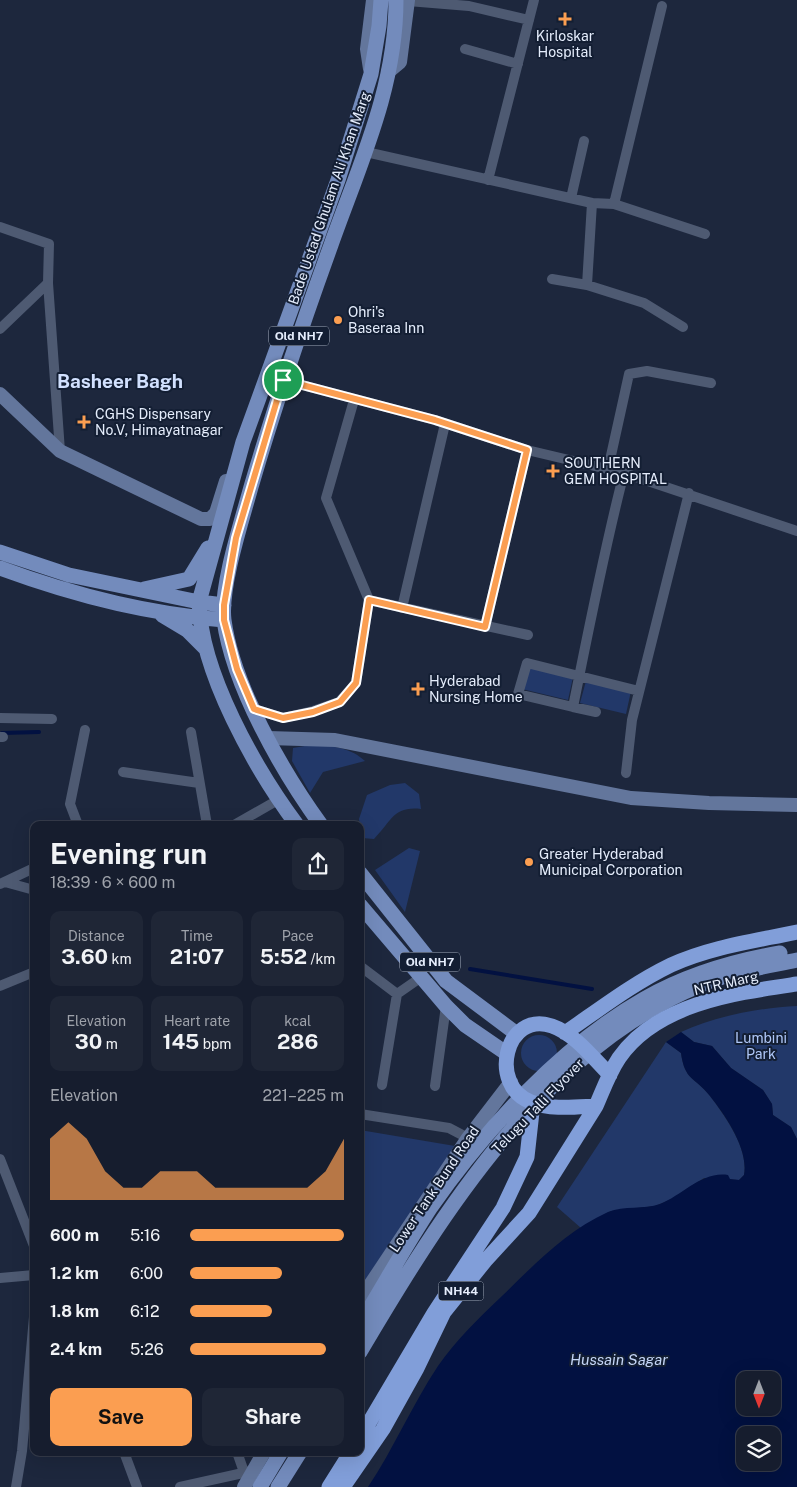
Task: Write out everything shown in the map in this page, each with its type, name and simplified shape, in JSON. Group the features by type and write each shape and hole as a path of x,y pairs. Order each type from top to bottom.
{"highway":[{"path":"565,1033 613,998 673,964 719,950 797,932"},
{"name":"NTR Marg","path":"596,1106 620,1057 655,1022 706,1002 797,984"},
{"path":"596,1106 555,1107 532,1103 516,1091 511,1082 505,1064 506,1053 517,1034 527,1027 539,1024 551,1026 565,1033 582,1046 610,1075"},
{"name":"NH44","path":"364,1431 434,1313 503,1208 527,1157 532,1103"},
{"name":"NH44","path":"343,1487 383,1430 417,1368 444,1312 485,1261 529,1213 596,1106"},
{"path":"329,1487 348,1456"}],"main road":[{"name":"Old NH7","path":"371,74 381,0"},
{"name":"Old NH7","path":"388,72 404,0"},
{"name":"Bade Ustad Ghulam Ali Khan Marg","path":"318,821 296,790 254,709 237,669 224,613 236,538 283,380 379,114 388,72"},
{"name":"Bade Ustad Ghulam Ali Khan Marg","path":"294,821 278,800 236,722 206,649 199,618 199,602 244,442 338,180 371,74"},
{"path":"140,590 189,579 218,530"},
{"path":"0,552 69,575 199,602 224,613"},
{"path":"0,568 48,586 158,612 199,618 224,613"},
{"path":"158,612 187,630 206,649"},
{"name":"Old NH7","path":"364,878 446,982 517,1034"},
{"name":"Old NH7","path":"364,911 446,1006 465,1024 506,1053"},
{"name":"Telugu Talli Flyover","path":"364,1317 431,1208 482,1142 539,1080 591,1035 644,999 695,975 745,959 797,950"},
{"name":"Telugu Talli Flyover","path":"364,1346 445,1214 493,1150 564,1076 602,1043 652,1008 698,986 747,970 797,960"},
{"path":"485,1039 494,1032 496,1020"},
{"path":"260,1487 279,1456"},
{"path":"278,1487 297,1456"}],"street":[{"path":"371,74 367,49 373,0"},
{"path":"388,72 400,62 404,0 469,6 529,20"},
{"path":"488,180 534,0"},
{"path":"614,204 662,6"},
{"path":"466,49 518,64"},
{"path":"571,198 584,140"},
{"path":"366,152 592,203 614,204 705,234"},
{"path":"587,285 592,203"},
{"path":"0,227 49,244 48,282 60,451"},
{"path":"552,279 587,285 644,303 683,327"},
{"path":"0,329 48,282"},
{"path":"608,470 629,374 647,371 711,383"},
{"path":"283,380 445,424 527,450 624,473 797,530"},
{"path":"0,394 60,451 206,520 210,520 216,513 224,483 227,480 232,481"},
{"path":"254,709 283,718 313,712 340,702 356,683 369,600 326,498 354,400"},
{"path":"402,608 445,424"},
{"path":"485,627 527,450"},
{"path":"573,707 602,559 624,473"},
{"path":"626,773 632,720 689,493"},
{"path":"369,600 528,635"},
{"path":"596,712 518,694 527,663 640,691"},
{"path":"0,718 52,719"},
{"path":"76,821 70,804 86,730"},
{"path":"191,732 206,821"},
{"path":"268,738 335,740 631,798 708,803 797,804"},
{"path":"123,772 199,783"},
{"path":"242,821 278,800"},
{"path":"2,883 30,870"},
{"path":"2,883 30,889"},
{"path":"364,970 397,994"},
{"path":"0,986 30,974"},
{"path":"382,1085 397,994 420,978"},
{"path":"435,1086 446,1006"},
{"name":"Lower Tank Bund Road","path":"364,1294 468,1138 511,1082"},
{"path":"364,1115 449,1128 468,1138"},
{"path":"0,1159 30,1236"},
{"path":"0,1278 30,1275"},
{"path":"16,1487 22,1451 30,1361"},
{"path":"125,1456 137,1487"},
{"path":"239,1456 248,1471"},
{"path":"244,1487 248,1471 261,1456"},
{"path":"180,1487 248,1471"}],"green space":[{"path":"527,666 573,677 568,700 522,689"},
{"path":"586,681 631,691 626,714 580,703"},
{"path":"316,744 349,751 365,761 323,772 310,793 292,761 293,748"},
{"path":"405,783 419,794 421,809 399,812 374,839 364,838 364,821 359,821 359,819 367,795 390,785"},
{"path":"409,848 420,851 405,912 375,870"},
{"name":"Lumbini Park","path":"797,1006 797,1139 791,1127 773,1115 772,1104 763,1090 731,1068 712,1046 694,1042 681,1032 708,1021 738,1014"},
{"path":"539,1035 551,1041 557,1053 551,1065 539,1071 527,1065 521,1053 527,1041"},
{"path":"666,1042 681,1053 688,1074 710,1096 729,1123 743,1154 744,1175 739,1180 704,1178 672,1199 655,1206 611,1211 581,1228 557,1207"},
{"path":"364,1131 455,1146 364,1282"}],"water":[{"name":"Hussain Sagar","path":"681,1032 694,1042 712,1046 731,1068 763,1090 772,1104 773,1115 791,1127 797,1139 797,1487 368,1487 445,1356 476,1321 526,1272 564,1239 608,1212 660,1204 701,1180 710,1177 728,1175 730,1179 739,1180 744,1175 743,1154 729,1122 710,1096 688,1074 681,1053 666,1042"}],"waterway":[{"path":"2,733 39,732"},
{"path":"470,969 592,989"}],"place":[{"name":"Kirloskar Hospital","path":"565,19"},
{"name":"Ohri's Baseraa Inn","path":"338,320"},
{"name":"CGHS Dispensary No.V, Himayatnagar","path":"84,422"},
{"name":"SOUTHERN GEM HOSPITAL","path":"553,471"},
{"name":"Hyderabad Nursing Home","path":"418,689"},
{"name":"Greater Hyderabad Municipal Corporation","path":"529,862"}],"district":[{"name":"Basheer Bagh","path":"120,381"}],"route":[{"path":"283,380 435,420 527,450 485,627 369,600 356,683 340,702 313,712 283,718 254,709 237,669 224,620 224,605 236,538 283,380"}]}
